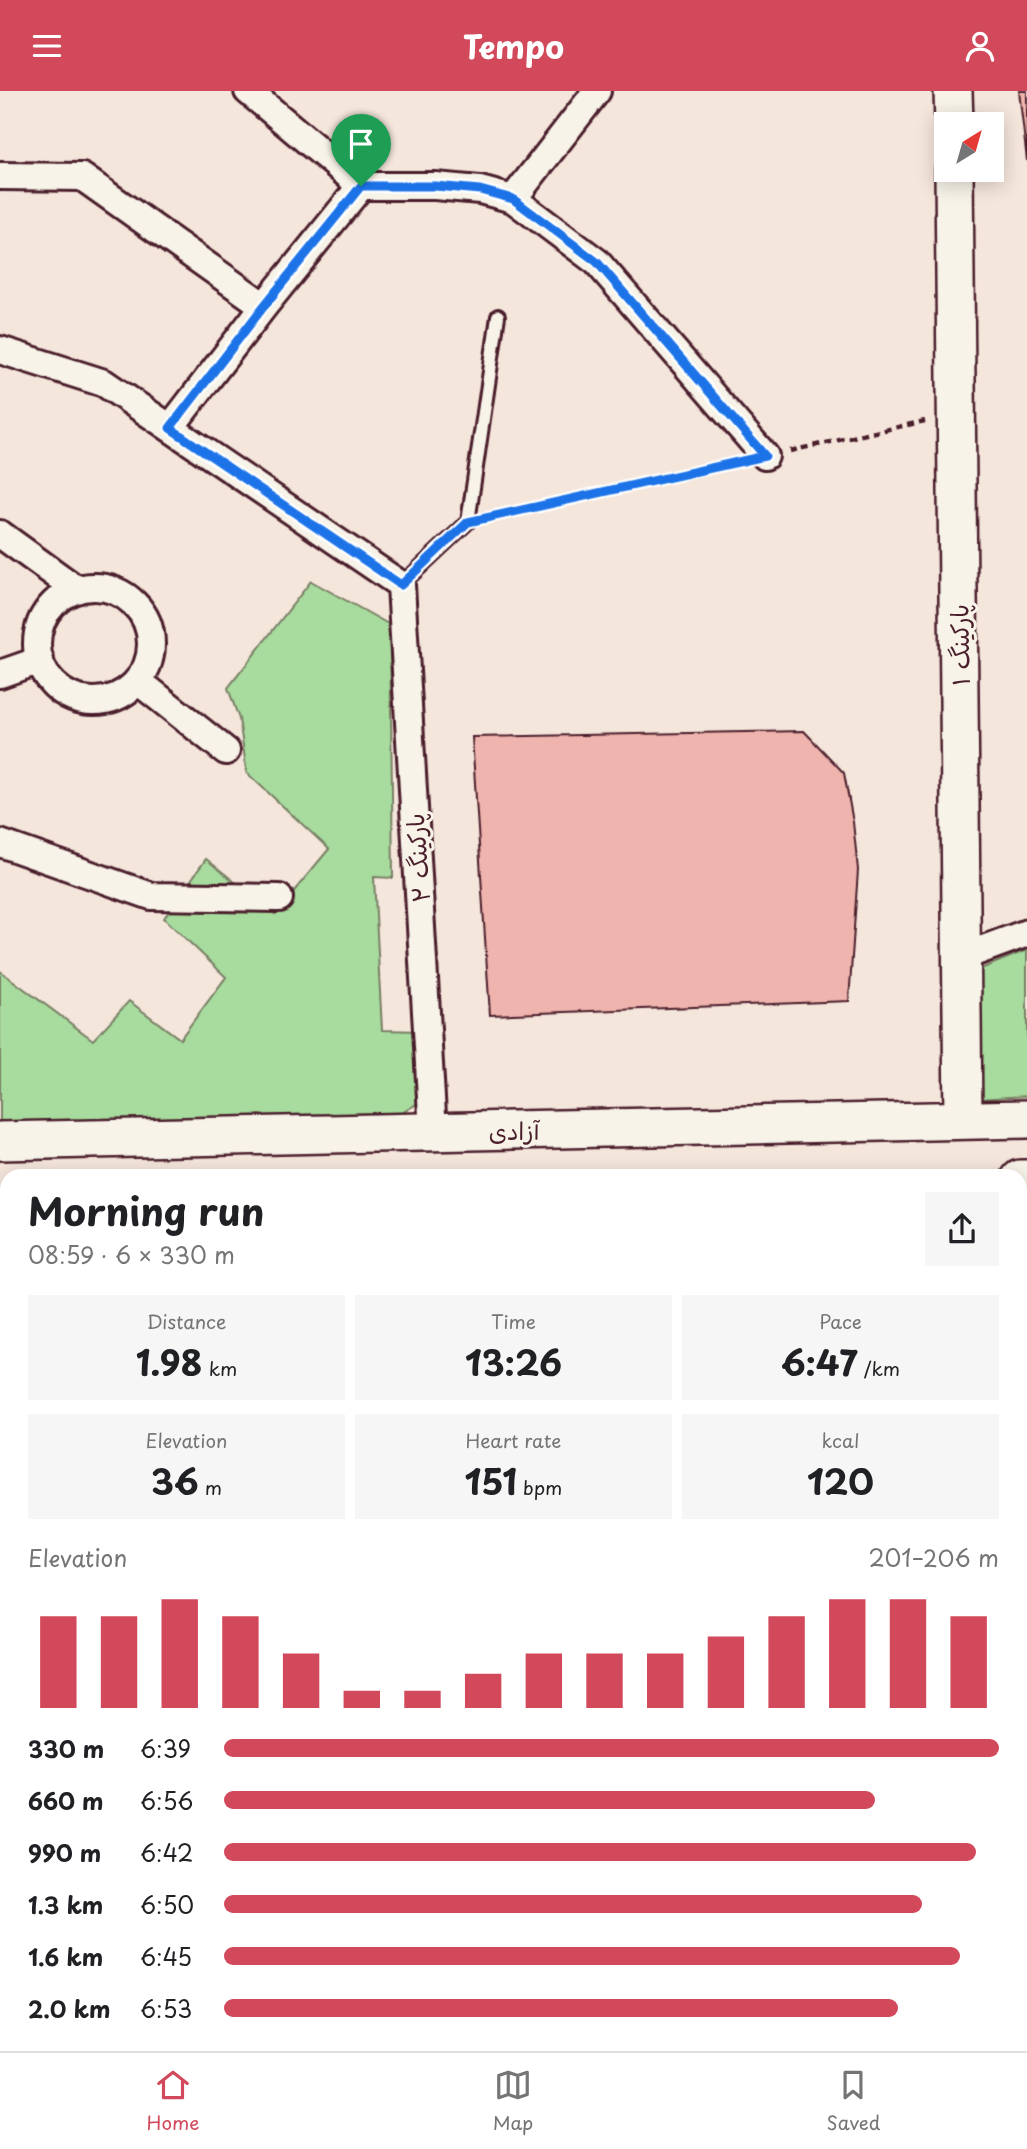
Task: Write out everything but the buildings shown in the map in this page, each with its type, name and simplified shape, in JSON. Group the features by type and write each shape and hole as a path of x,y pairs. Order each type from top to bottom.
{"main road":[{"path":"953,91 954,112"},
{"name":"پارکینگ ۱","path":"954,182 963,1120"},
{"name":"آزادی","path":"0,1141 1027,1119"}],"street":[{"path":"248,91 361,186 435,186 480,190 513,199 597,262 765,456"},
{"path":"513,199 597,91"},
{"path":"0,176 82,177 264,306"},
{"path":"170,428 361,186"},
{"path":"0,350 104,383 401,585"},
{"path":"0,534 76,589"},
{"name":"پارکینگ ۲","path":"401,585 433,1132"},
{"path":"94,587 113,590 129,598 142,612 150,629 152,647 148,665 138,681 124,693 106,700 86,701 68,695 53,684 42,667 37,649 39,630 46,612 59,598 76,589 94,587"},
{"path":"0,674 40,660"},
{"path":"138,681 226,751"},
{"path":"0,843 151,896 279,898"},
{"path":"962,957 1027,933"}],"lane":[{"path":"401,585 468,522 498,316"}],"path":[{"path":"468,522 956,414"}],"green space":[{"path":"311,581 390,625 393,878 374,877 382,1030 419,1031 418,1103 397,1116 0,1127 0,971 93,1040 129,1001 180,1039 226,977 164,918 206,859 275,914 329,849 247,773 239,719 228,688"},
{"path":"1027,950 1027,1096 977,1099 976,971"}],"route":[{"path":"361,186 435,186 480,190 513,199 597,262 765,456 468,522 401,585 170,428 361,186"}]}
